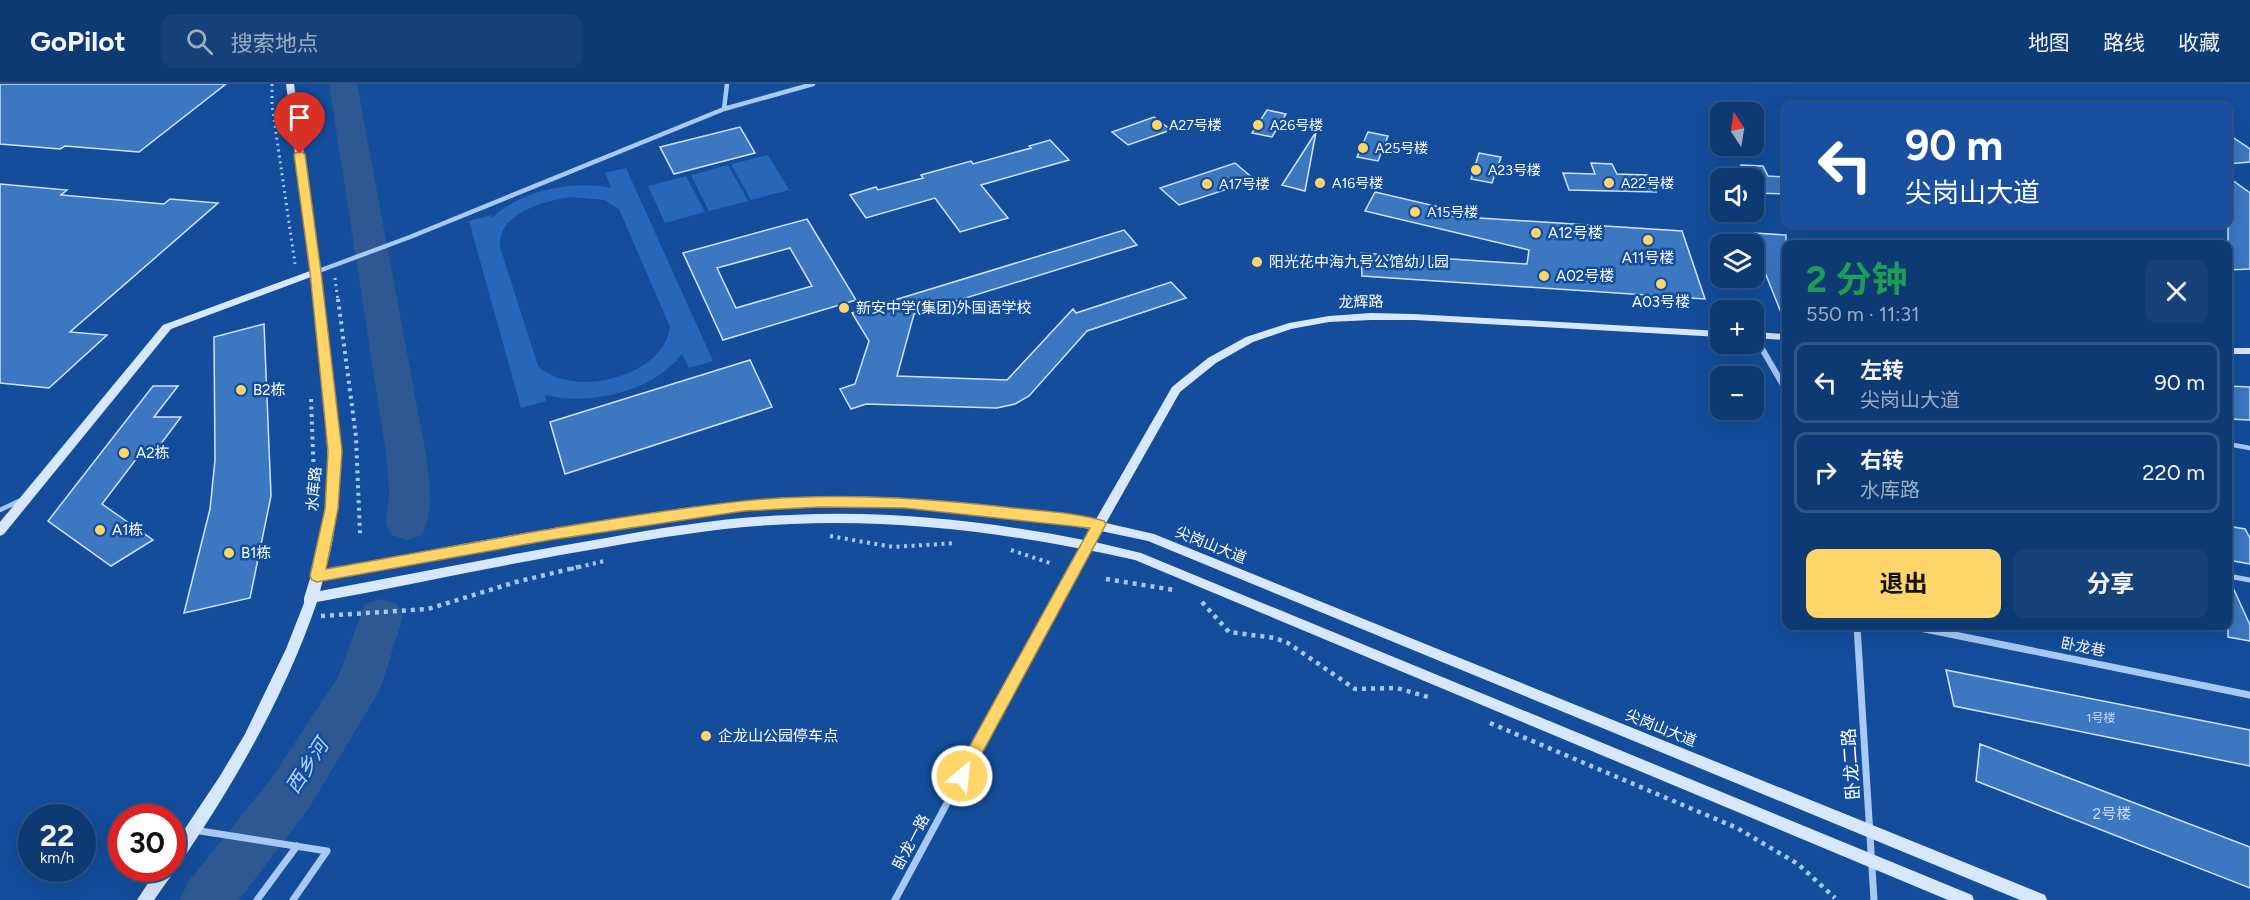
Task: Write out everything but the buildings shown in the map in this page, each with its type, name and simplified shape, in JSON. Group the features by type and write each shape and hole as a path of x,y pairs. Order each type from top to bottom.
{"main road":[{"name":"水库路","path":"186,843 258,726 300,629 317,576 332,509 335,451 316,272 290,84"},
{"path":"0,531 167,327 316,272"},
{"name":"龙辉路","path":"1088,544 1176,390 1195,371 1219,354 1245,340 1273,330 1325,319 1369,316 1710,333"},
{"path":"1764,336 1782,337"},
{"path":"2232,351 2250,351"},
{"name":"尖岗山大道","path":"317,576 550,535 744,506 820,502 905,503 978,509 1099,524 1150,537 2039,900"},
{"path":"310,598 550,553 741,523 819,519 964,523 1088,544 1137,556 1966,900"},
{"path":"145,900 158,882"}],"street":[{"path":"724,109 727,84"},
{"path":"316,272 410,237 724,109 813,84"},
{"path":"1764,352 1782,383"},
{"name":"卧龙一路","path":"894,900 1088,544"},
{"name":"卧龙二路","path":"1857,630 1874,900"},
{"name":"卧龙巷","path":"1930,630 2250,695"},
{"path":"195,830 327,851 293,900"},
{"path":"257,900 297,846"}],"lane":[{"path":"2232,445 2250,448"},
{"path":"0,510 33,492"},
{"path":"2232,577 2250,580"}],"path":[{"path":"272,84 272,105 296,266"},
{"path":"333,266 354,406 361,481 360,534"},
{"path":"311,395 315,484"},
{"path":"828,536 893,547 965,542"},
{"path":"1009,549 1050,563"},
{"path":"332,615 428,609 516,582 613,559"},
{"path":"1106,579 1182,592"},
{"path":"1196,597 1229,632 1275,638 1288,644 1355,689 1398,688 1414,691 1434,699"},
{"path":"1485,721 1737,828 1798,864 1835,898"}],"shaded area":[{"path":"768,155 789,190 751,200 731,164"},
{"path":"728,165 748,201 709,211 691,175"},
{"path":"626,168 713,361 689,368 682,354 670,367 638,387 620,393 581,399 545,395 546,401 521,408 469,221 491,215 492,218 517,200 548,190 580,185 611,188 605,173","holes":["571,197 604,200 619,209 670,327 664,345 651,359 634,370 614,378 593,382 572,381 553,376 538,366 500,247 501,235 506,225 514,217 536,206"]},
{"path":"686,176 705,212 665,223 648,186"}],"waterway":[{"path":"343,84 407,460 409,492 407,524"},
{"name":"西乡河","path":"207,900 291,792 359,684 381,617"}],"place":[{"name":"A27号楼","path":"1157,125"},
{"name":"A26号楼","path":"1258,125"},
{"name":"A25号楼","path":"1363,148"},
{"name":"A23号楼","path":"1476,170"},
{"name":"A16号楼","path":"1320,183"},
{"name":"A22号楼","path":"1609,183"},
{"name":"A17号楼","path":"1207,184"},
{"name":"A15号楼","path":"1415,212"},
{"name":"A12号楼","path":"1536,233"},
{"name":"A11号楼","path":"1648,240"},
{"name":"阳光花中海九号公馆幼儿园","path":"1257,262"},
{"name":"A02号楼","path":"1544,276"},
{"name":"A03号楼","path":"1661,284"},
{"name":"新安中学(集团)外国语学校","path":"844,308"},
{"name":"B2栋","path":"241,390"},
{"name":"A2栋","path":"124,453"},
{"name":"A1栋","path":"100,530"},
{"name":"B1栋","path":"229,553"},
{"name":"企龙山公园停车点","path":"706,736"}],"route":[{"path":"300,154 316,272 335,451 332,509 317,576 550,535 744,506 820,502 905,503 978,509 1099,524 962,776"}]}
